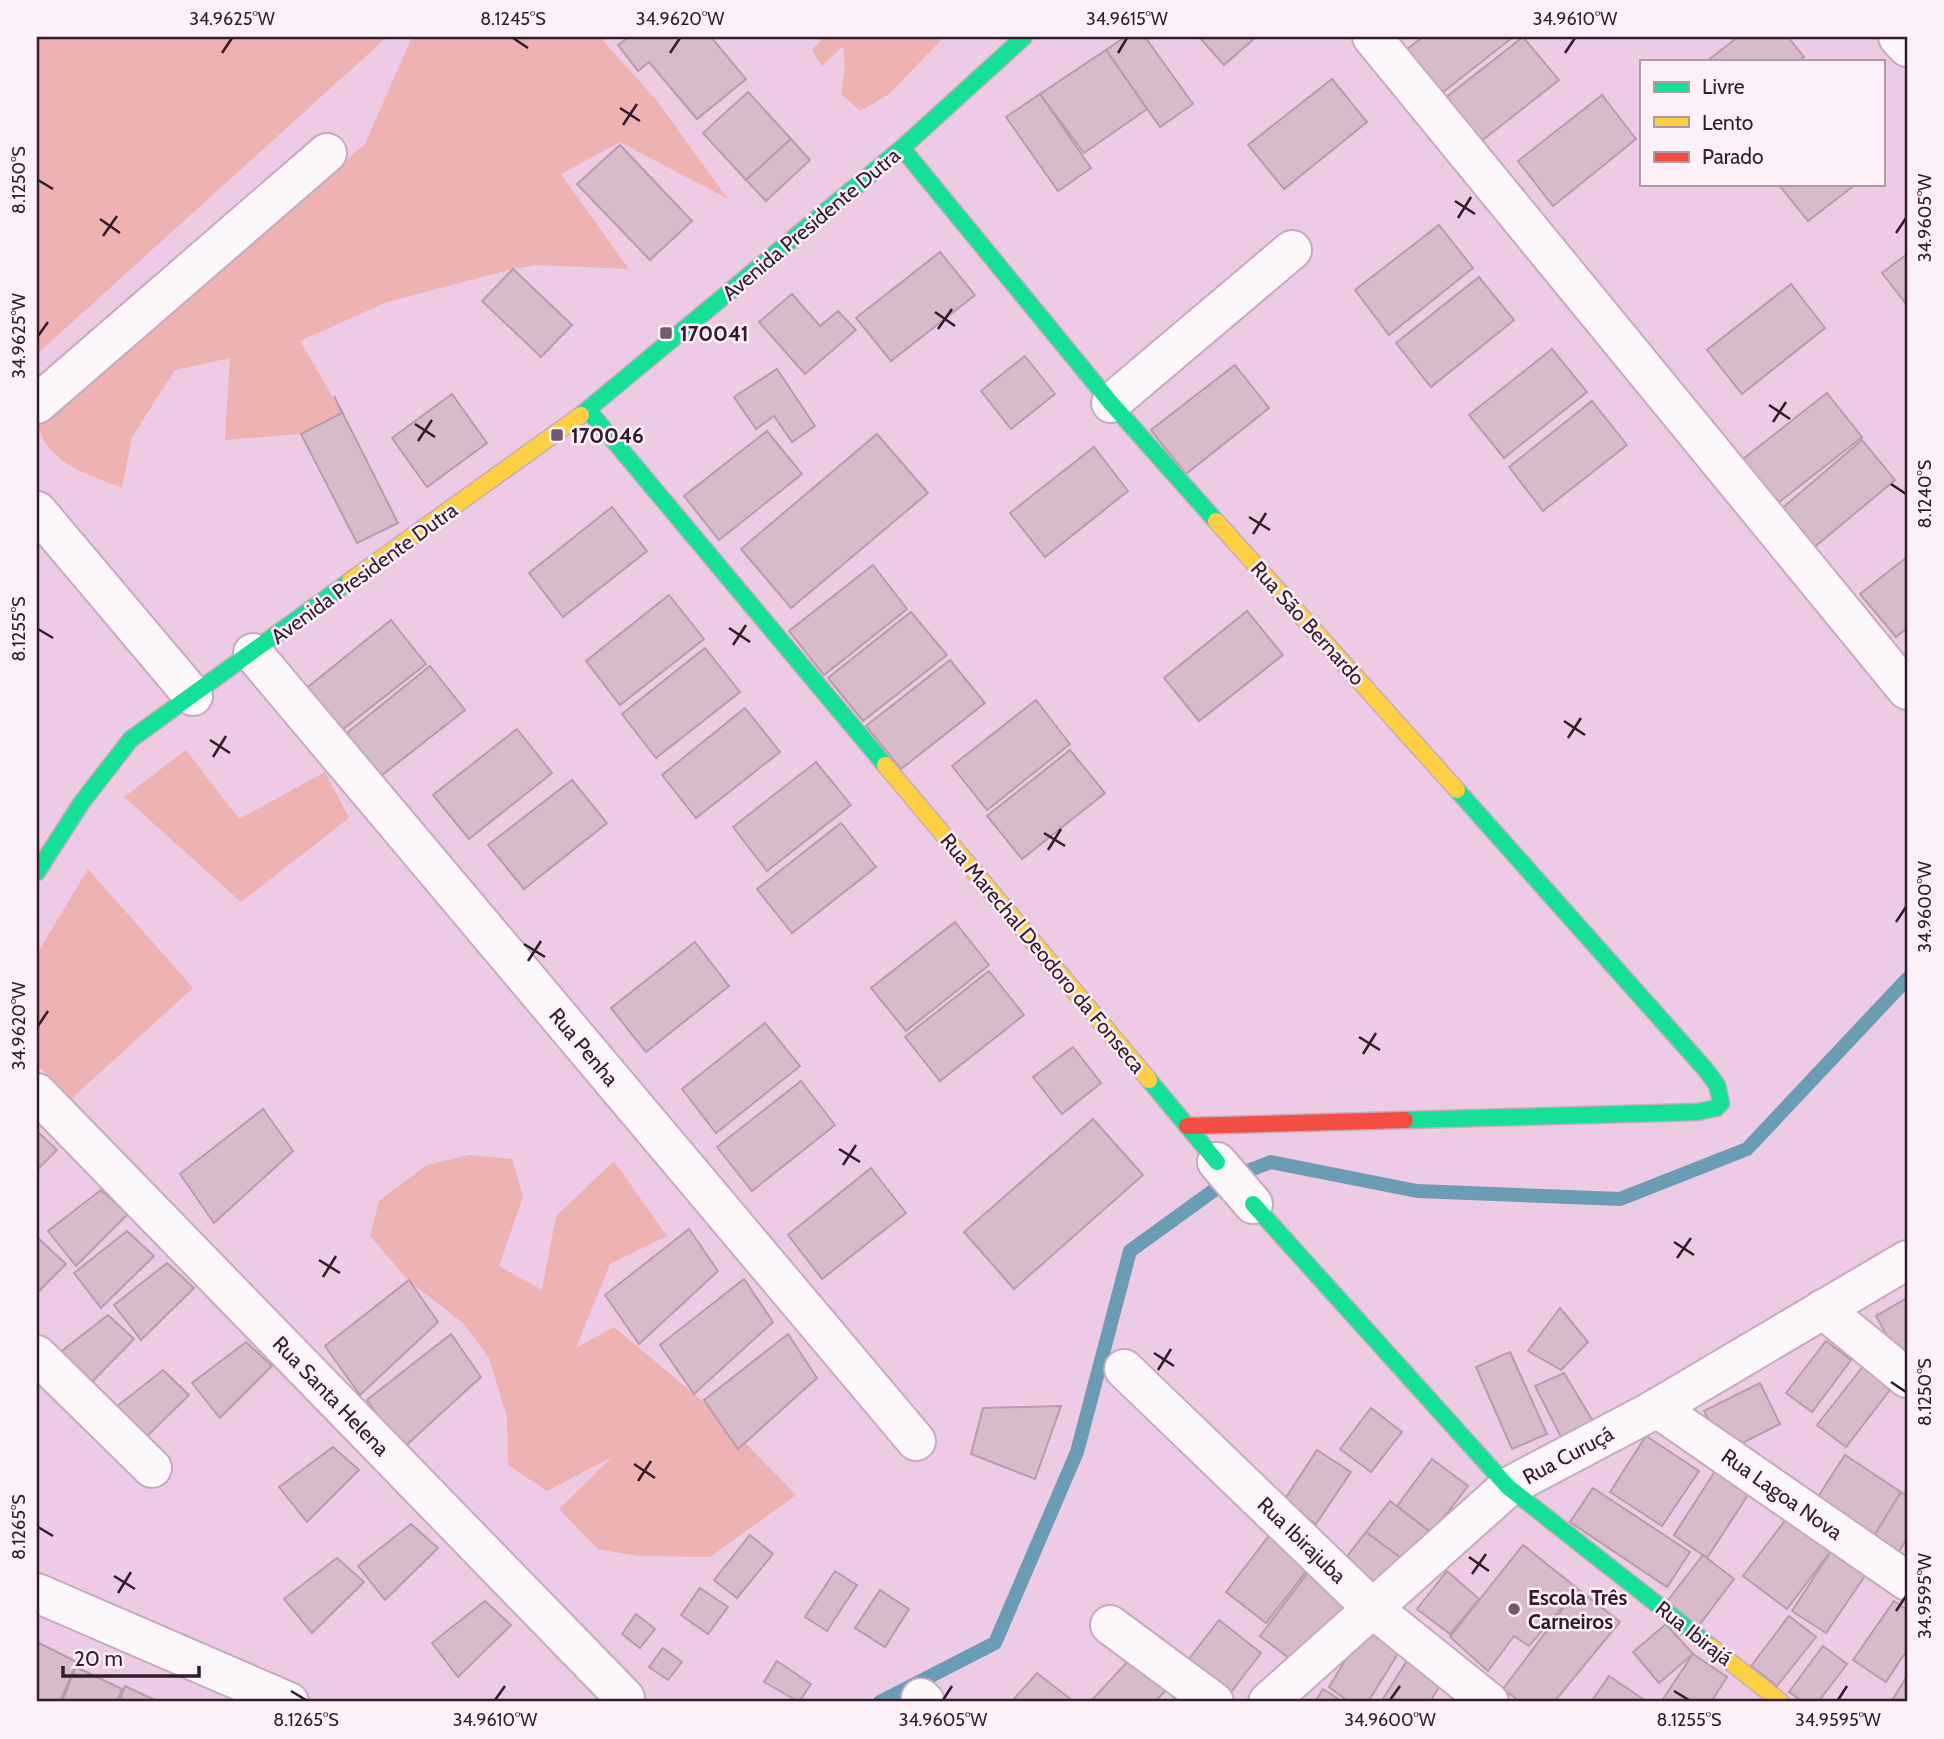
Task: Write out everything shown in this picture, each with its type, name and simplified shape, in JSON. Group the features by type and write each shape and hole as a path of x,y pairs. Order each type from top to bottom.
{"street":[{"name":"Avenida Presidente Dutra","path":"37,873 82,802 131,739 588,410 902,148 1024,37"},
{"path":"1372,37 1907,690"},
{"path":"1898,37 1907,47"},
{"name":"Rua São Bernardo","path":"902,148 1111,403 1723,1090 1724,1097 1719,1106 1711,1110 1670,1113 1187,1126"},
{"path":"37,404 327,153"},
{"path":"1111,403 1292,250"},
{"name":"Rua Marechal Deodoro da Fonseca","path":"588,410 1217,1162 1508,1487"},
{"path":"37,511 193,696"},
{"name":"Rua Penha","path":"253,653 916,1441"},
{"name":"Rua Santa Helena","path":"37,1093 625,1698"},
{"name":"Rua Curuçá","path":"1268,1702 1508,1487 1657,1408 1907,1260"},
{"path":"1822,1309 1907,1377"},
{"path":"37,1355 152,1468"},
{"name":"Rua Ibirajuba","path":"1124,1369 1372,1608 1489,1702"},
{"name":"Rua Lagoa Nova","path":"1657,1408 1907,1581"},
{"name":"Rua Ibirajá","path":"1508,1487 1781,1702"},
{"path":"37,1593 289,1702"},
{"path":"1110,1625 1214,1702"}],"shaded area":[{"path":"37,37 387,37 37,354"},
{"path":"412,37 600,37 657,101 728,199 620,142 561,174 629,269 536,265 513,269 387,302 300,341 342,413 301,434 225,440 230,358 175,370 132,437 122,488 78,470 54,453 39,427 37,410 213,275 365,144"},
{"path":"824,37 944,37 888,95 860,111 841,94 845,68 843,46 822,66 812,50"},
{"path":"186,750 239,819 325,772 349,818 241,902 124,797"},
{"path":"88,869 193,988 71,1099 37,1065 37,954"},
{"path":"469,1155 512,1159 523,1197 499,1266 542,1290 556,1216 614,1161 667,1236 610,1264 576,1348 614,1327 712,1409 796,1495 710,1557 638,1556 598,1549 559,1509 612,1457 547,1491 508,1465 507,1417 489,1358 464,1324 408,1280 370,1236 379,1201 427,1165"}],"building":[{"path":"624,37 711,37 746,79 697,119 649,62 638,71 618,45 626,39"},
{"path":"1125,37 1145,37 1193,104 1160,127 1106,50"},
{"path":"1199,37 1256,37 1224,65"},
{"path":"1423,37 1513,37 1433,100 1398,56"},
{"path":"1523,37 1559,80 1475,146 1440,102"},
{"path":"1738,37 1788,37 1804,57 1800,60 1708,60"},
{"path":"1106,50 1147,109 1084,153 1040,94"},
{"path":"1332,79 1367,122 1284,189 1248,145"},
{"path":"748,92 791,139 746,180 703,133"},
{"path":"1040,94 1091,168 1058,191 1006,117"},
{"path":"1602,95 1636,139 1553,206 1518,161"},
{"path":"791,139 810,160 766,201 746,180"},
{"path":"620,145 692,221 650,260 577,184"},
{"path":"1780,186 1853,186 1808,221"},
{"path":"1439,225 1473,268 1389,335 1355,290"},
{"path":"940,252 975,295 891,361 856,318"},
{"path":"1907,254 1907,305 1882,273"},
{"path":"513,269 572,325 541,357 482,301"},
{"path":"1479,277 1514,320 1431,387 1396,343"},
{"path":"1791,284 1825,328 1742,394 1707,350"},
{"path":"792,294 820,326 838,311 856,330 805,374 759,322"},
{"path":"1552,349 1587,392 1504,458 1469,415"},
{"path":"1025,356 1055,394 1011,429 981,391"},
{"path":"1235,365 1269,408 1186,474 1151,430"},
{"path":"777,369 815,426 792,442 774,416 756,429 734,397"},
{"path":"1827,393 1862,437 1778,503 1743,459"},
{"path":"452,394 487,443 427,487 392,438"},
{"path":"334,396 398,523 357,543 301,434 342,413"},
{"path":"1592,401 1627,445 1543,511 1509,467"},
{"path":"767,431 802,474 719,540 684,496"},
{"path":"877,434 928,493 791,608 741,549"},
{"path":"1862,440 1895,480 1812,549 1780,510"},
{"path":"1094,447 1128,491 1045,557 1010,513"},
{"path":"612,507 647,551 563,617 529,573"},
{"path":"1907,557 1907,628 1896,637 1860,594"},
{"path":"873,565 907,609 824,675 789,631"},
{"path":"669,595 704,639 620,705 586,661"},
{"path":"1247,611 1283,655 1199,721 1164,678"},
{"path":"911,612 947,655 863,721 828,678"},
{"path":"391,620 426,664 342,730 308,687"},
{"path":"705,648 740,692 656,758 622,714"},
{"path":"950,660 985,703 901,769 866,726"},
{"path":"430,666 465,710 381,776 347,733"},
{"path":"1036,700 1070,744 987,810 952,766"},
{"path":"745,708 780,752 696,818 662,775"},
{"path":"517,729 552,773 469,839 433,795"},
{"path":"1070,750 1105,793 1022,859 987,816"},
{"path":"816,762 851,805 767,871 733,827"},
{"path":"572,780 607,823 524,889 488,845"},
{"path":"841,823 876,867 792,933 757,889"},
{"path":"955,922 989,965 906,1031 871,988"},
{"path":"695,942 729,986 646,1052 611,1008"},
{"path":"989,971 1024,1015 940,1081 905,1037"},
{"path":"765,1023 800,1066 716,1133 682,1089"},
{"path":"1073,1047 1101,1083 1062,1114 1033,1077"},
{"path":"801,1081 835,1125 752,1191 717,1147"},
{"path":"263,1109 293,1151 214,1223 180,1174"},
{"path":"1093,1119 1143,1175 1014,1289 964,1232"},
{"path":"37,1131 57,1150 37,1170"},
{"path":"871,1168 906,1213 822,1279 788,1235"},
{"path":"101,1190 128,1214 76,1266 48,1231"},
{"path":"689,1229 718,1271 639,1344 605,1295"},
{"path":"127,1231 154,1256 101,1308 74,1273"},
{"path":"39,1239 66,1264 37,1293 37,1241"},
{"path":"167,1263 194,1288 141,1340 114,1305"},
{"path":"744,1279 773,1322 694,1394 660,1345"},
{"path":"409,1280 438,1322 360,1395 325,1346"},
{"path":"1907,1298 1907,1356 1900,1360 1876,1316"},
{"path":"1560,1308 1588,1342 1561,1370 1528,1351"},
{"path":"108,1315 134,1339 82,1392 54,1357"},
{"path":"451,1334 481,1377 402,1449 367,1400"},
{"path":"788,1334 817,1378 738,1449 704,1400"},
{"path":"1826,1341 1851,1360 1812,1412 1786,1393"},
{"path":"246,1342 272,1366 220,1418 192,1383"},
{"path":"1510,1352 1547,1434 1512,1449 1476,1367"},
{"path":"1864,1365 1893,1386 1846,1447 1817,1425"},
{"path":"163,1370 189,1395 136,1447 110,1412"},
{"path":"1564,1373 1594,1423 1562,1439 1535,1386"},
{"path":"1760,1383 1780,1424 1725,1452 1704,1411"},
{"path":"1061,1406 1035,1479 971,1454 983,1408"},
{"path":"1371,1408 1402,1432 1371,1472 1340,1449"},
{"path":"1646,1436 1699,1471 1662,1526 1610,1492"},
{"path":"333,1447 359,1470 307,1522 279,1487"},
{"path":"1317,1450 1351,1472 1316,1524 1283,1502"},
{"path":"1845,1455 1901,1492 1869,1544 1812,1506"},
{"path":"1432,1459 1468,1486 1432,1533 1397,1506"},
{"path":"1721,1462 1755,1484 1707,1558 1674,1535"},
{"path":"1593,1488 1690,1552 1667,1587 1570,1522"},
{"path":"1901,1492 1907,1496 1907,1539 1894,1559 1869,1544"},
{"path":"1390,1501 1429,1531 1405,1562 1366,1532"},
{"path":"1790,1514 1833,1548 1787,1609 1743,1576"},
{"path":"411,1524 438,1548 385,1600 358,1566"},
{"path":"1274,1529 1315,1560 1266,1623 1226,1592"},
{"path":"1366,1532 1401,1558 1376,1591 1341,1564"},
{"path":"750,1535 773,1554 737,1598 714,1580"},
{"path":"1523,1545 1578,1589 1529,1646 1514,1636 1488,1671 1450,1637"},
{"path":"1833,1548 1867,1573 1826,1633 1792,1611"},
{"path":"1703,1555 1734,1579 1697,1628 1665,1604"},
{"path":"337,1558 364,1582 312,1633 284,1599"},
{"path":"835,1571 857,1585 827,1631 805,1617"},
{"path":"1309,1571 1351,1603 1302,1668 1260,1636"},
{"path":"1447,1571 1479,1599 1450,1634 1417,1609"},
{"path":"700,1588 728,1607 708,1634 681,1615"},
{"path":"1578,1589 1620,1622 1554,1702 1521,1702 1503,1689"},
{"path":"880,1590 909,1609 885,1647 855,1628"},
{"path":"485,1601 511,1625 458,1677 432,1643"},
{"path":"1894,1601 1907,1610 1907,1650 1886,1682 1853,1660"},
{"path":"636,1614 655,1629 640,1648 622,1634"},
{"path":"1789,1616 1816,1637 1777,1686 1751,1666"},
{"path":"1219,1620 1261,1653 1225,1700 1182,1668"},
{"path":"1369,1621 1404,1644 1368,1702 1349,1702 1329,1687"},
{"path":"1666,1624 1693,1654 1659,1683 1633,1652"},
{"path":"37,1642 77,1662 60,1702 37,1702"},
{"path":"1823,1646 1847,1664 1818,1702 1803,1702 1789,1692"},
{"path":"663,1648 682,1662 668,1680 649,1667"},
{"path":"1693,1654 1727,1677 1711,1702 1661,1702"},
{"path":"1130,1659 1167,1689 1155,1702 1090,1702"},
{"path":"1408,1659 1442,1682 1430,1702 1381,1702"},
{"path":"777,1661 811,1684 799,1702 764,1682"},
{"path":"76,1667 122,1689 117,1702 62,1702"},
{"path":"1037,1673 1074,1702 1011,1702"},
{"path":"1609,1676 1643,1699 1641,1702 1591,1702"},
{"path":"1907,1676 1907,1702 1891,1702"},
{"path":"125,1686 159,1702 119,1702"},
{"path":"1323,1689 1343,1702 1315,1702"}],"waterway":[{"path":"1245,1172 1271,1162 1417,1191 1620,1199 1747,1149 1907,979"},
{"path":"880,1702 995,1643 1077,1452 1130,1251 1217,1188"}],"traffic: fast":[{"path":"581,415 902,148 1024,37"},
{"path":"902,148 1111,403 1216,521"},
{"path":"588,410 885,765"},
{"path":"37,872 82,802 131,739 350,581"},
{"path":"1405,1120 1697,1112 1716,1108 1721,1103 1717,1085 1706,1070 1457,790"},
{"path":"1149,1080 1217,1162"},
{"path":"1253,1204 1508,1487 1710,1646"}],"traffic: slow":[{"path":"350,581 581,415"},
{"path":"1216,521 1457,790"},
{"path":"885,765 1149,1080"},
{"path":"1710,1646 1781,1702"}],"traffic: jam":[{"path":"1187,1126 1405,1120"}],"place":[{"name":"170041","path":"666,333"},
{"name":"170046","path":"557,435"},
{"name":"Escola Três Carneiros","path":"1514,1609"}]}
